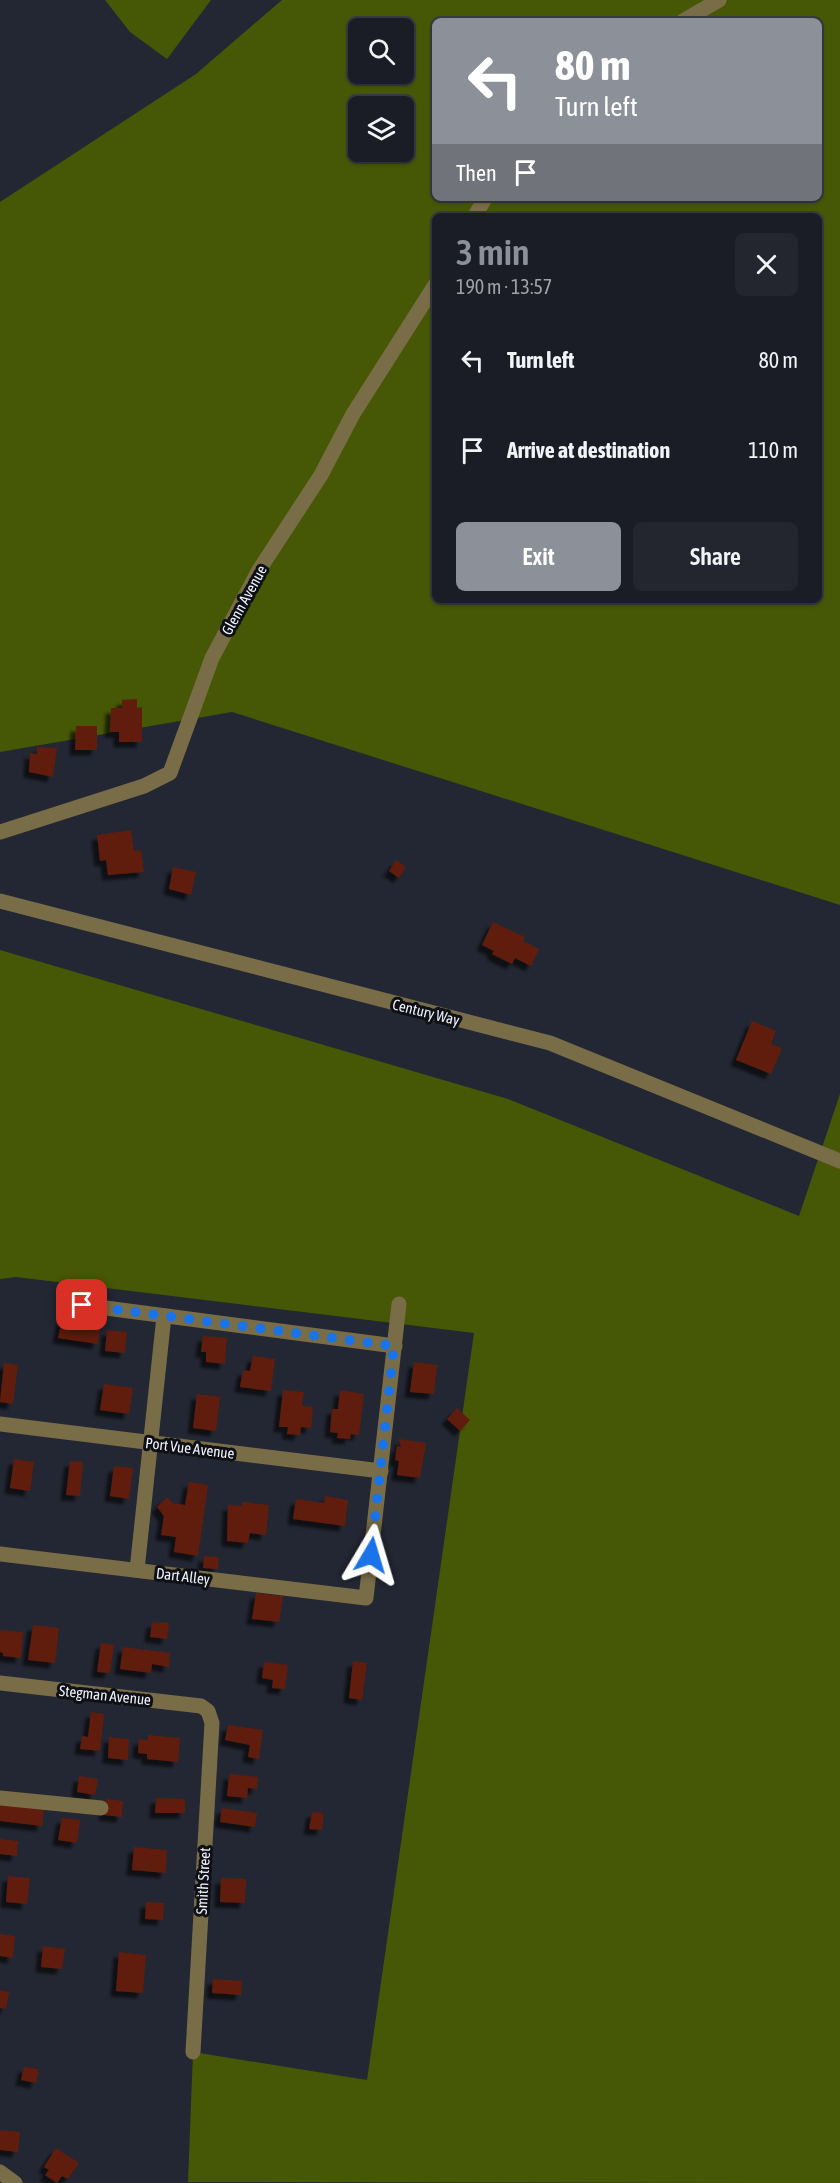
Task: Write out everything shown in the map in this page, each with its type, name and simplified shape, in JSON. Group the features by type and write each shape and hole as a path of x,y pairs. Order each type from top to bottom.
{"street":[{"path":"687,18 718,0"},
{"name":"Glenn Avenue","path":"0,832 144,786 170,773 212,658 259,570 321,475 353,414 432,290"},
{"name":"Century Way","path":"0,901 550,1043 840,1161"},
{"path":"381,1471 399,1304"},
{"path":"82,1305 394,1346"},
{"path":"137,1570 164,1316"},
{"name":"Port Vue Avenue","path":"0,1425 381,1471"},
{"name":"Dart Alley","path":"0,1554 366,1598 381,1471"},
{"name":"Stegman Avenue","path":"0,1683 201,1706 208,1711"},
{"name":"Smith Street","path":"193,2052 212,1723 208,1711"},
{"path":"0,1798 101,1808"},
{"path":"0,2172 15,2183"}],"green space":[{"path":"105,0 211,0 167,59 130,32"},
{"path":"282,0 840,0 840,905 232,712 0,752 0,202 196,74"},
{"path":"0,950 508,1099 799,1216 840,1094 840,2183 188,2182 193,2052 367,2080 474,1333 16,1277 0,1279"}],"building":[{"path":"137,699 137,708 142,707 142,742 119,742 119,732 110,732 111,708 122,708 122,700"},
{"path":"76,726 97,726 97,750 75,750"},
{"path":"37,747 57,748 53,777 29,772 30,753 37,754"},
{"path":"131,830 134,851 141,850 144,872 108,875 106,860 100,861 97,835"},
{"path":"396,860 406,867 399,878 389,871"},
{"path":"173,867 196,872 191,895 169,889"},
{"path":"493,922 525,937 523,941 539,949 531,966 515,958 512,964 492,954 494,951 482,945"},
{"path":"752,1021 776,1031 771,1044 782,1048 771,1074 736,1060"},
{"path":"85,1318 101,1321 98,1344 58,1338 62,1319 85,1322"},
{"path":"107,1330 127,1332 125,1353 105,1351"},
{"path":"203,1336 227,1338 225,1364 206,1362 206,1352 201,1352"},
{"path":"253,1356 275,1359 271,1391 240,1387 243,1370 250,1371"},
{"path":"414,1362 437,1365 434,1394 410,1392"},
{"path":"4,1363 18,1365 13,1404 0,1402"},
{"path":"104,1384 133,1388 129,1414 100,1410"},
{"path":"283,1390 304,1392 302,1406 313,1407 311,1428 301,1427 300,1435 287,1434 288,1427 279,1427"},
{"path":"340,1390 364,1394 359,1435 351,1434 350,1439 337,1438 338,1433 330,1432 332,1409 338,1409"},
{"path":"197,1394 220,1397 216,1431 193,1428"},
{"path":"457,1408 470,1420 460,1431 447,1419"},
{"path":"399,1439 426,1443 420,1478 397,1475 399,1461 395,1460 397,1446 401,1447"},
{"path":"14,1459 34,1462 30,1491 10,1488"},
{"path":"70,1461 83,1462 80,1496 66,1495"},
{"path":"114,1466 133,1468 129,1499 110,1496"},
{"path":"189,1482 208,1485 198,1556 174,1552 176,1537 161,1535 164,1516 157,1507 167,1497 172,1503 185,1505"},
{"path":"325,1496 348,1500 345,1526 293,1519 296,1499 324,1503"},
{"path":"242,1502 269,1505 266,1535 250,1533 248,1543 227,1541 228,1505 242,1506"},
{"path":"204,1556 219,1557 218,1569 203,1568"},
{"path":"256,1593 283,1596 279,1622 252,1619"},
{"path":"152,1622 169,1623 167,1639 150,1637"},
{"path":"33,1625 59,1628 55,1663 28,1660"},
{"path":"0,1630 23,1632 21,1658 3,1656 0,1652"},
{"path":"101,1643 114,1645 110,1673 97,1672"},
{"path":"123,1647 170,1653 169,1667 152,1664 151,1673 120,1669"},
{"path":"353,1661 367,1663 362,1700 349,1698"},
{"path":"264,1662 288,1665 285,1689 272,1688 273,1680 262,1678"},
{"path":"91,1712 104,1714 100,1751 80,1749 82,1736 88,1737"},
{"path":"228,1725 263,1730 259,1759 248,1757 250,1745 225,1740"},
{"path":"148,1735 180,1738 178,1762 147,1759 147,1754 138,1753 139,1739 148,1740"},
{"path":"109,1737 129,1739 128,1760 108,1758"},
{"path":"229,1774 258,1777 257,1789 248,1788 247,1798 227,1796"},
{"path":"79,1776 98,1779 95,1795 77,1792"},
{"path":"156,1798 185,1799 185,1813 155,1813"},
{"path":"106,1799 123,1801 122,1817 104,1815"},
{"path":"0,1804 44,1809 42,1826 0,1821"},
{"path":"222,1808 257,1813 255,1827 220,1822"},
{"path":"312,1812 324,1813 322,1830 309,1829"},
{"path":"62,1818 80,1820 77,1843 58,1840"},
{"path":"0,1839 18,1841 17,1856 0,1854"},
{"path":"134,1847 167,1850 166,1873 132,1870"},
{"path":"8,1876 30,1878 27,1904 6,1902"},
{"path":"221,1878 246,1879 245,1903 220,1902"},
{"path":"146,1902 164,1903 163,1920 145,1919"},
{"path":"0,1934 15,1936 13,1958 0,1956"},
{"path":"43,1946 65,1949 62,1969 41,1967"},
{"path":"119,1952 146,1955 143,1993 116,1991"},
{"path":"213,1979 242,1981 241,1995 212,1993"},
{"path":"0,1990 9,1992 6,2009 0,2008"},
{"path":"24,2067 39,2069 36,2083 21,2080"},
{"path":"0,2130 20,2132 18,2152 0,2150"},
{"path":"56,2148 79,2163 68,2179 62,2176 57,2183 45,2175 49,2170 44,2167"}],"route":[{"path":"82,1305 394,1346 371,1555"}]}
